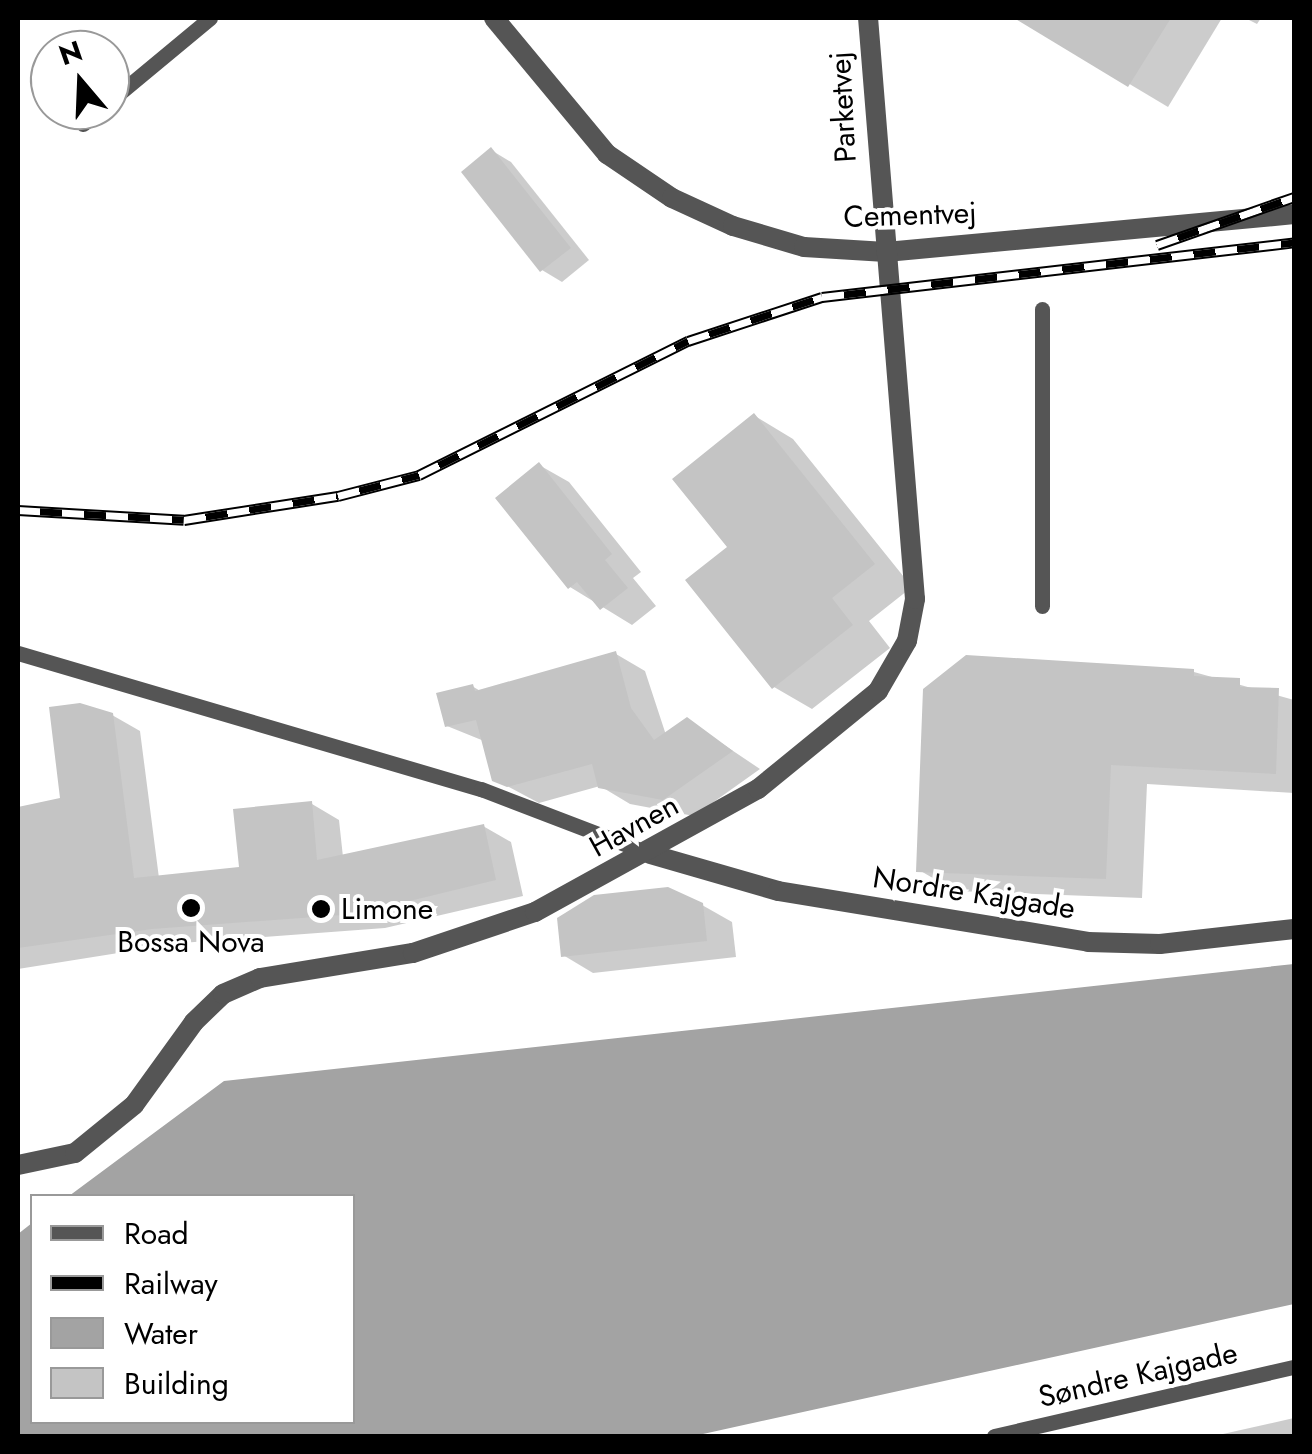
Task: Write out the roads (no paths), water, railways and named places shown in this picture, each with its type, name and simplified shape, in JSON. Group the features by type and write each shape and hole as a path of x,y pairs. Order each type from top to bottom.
{"street":[{"name":"Cementvej","path":"494,18 606,154 672,198 733,226 804,246 886,252 1294,214"},
{"name":"Parketvej","path":"868,18 886,252"},
{"name":"Havnen","path":"18,1165 75,1153 134,1105 223,994 260,978 413,953 535,912 650,854 788,765 878,690 907,642 915,600 886,252"},
{"name":"Nordre Kajgade","path":"650,854 778,890 1088,942 1160,944 1294,929"}],"lane":[{"path":"130,85 210,18"},
{"path":"1042,309 1042,606"},
{"path":"18,654 481,790 650,854"},
{"name":"Søndre Kajgade","path":"994,1436 1294,1366"}],"water":[{"path":"1294,964 1294,1304 694,1436 18,1436 18,1234 30,1225 30,1424 355,1424 355,1194 72,1194 224,1081"}],"railway":[{"path":"1157,245 1294,197"},
{"path":"18,510 184,520 338,496 419,475 688,341 822,297 1294,242"}],"place":[{"name":"Bossa Nova","path":"191,908"},
{"name":"Limone","path":"321,909"}]}
